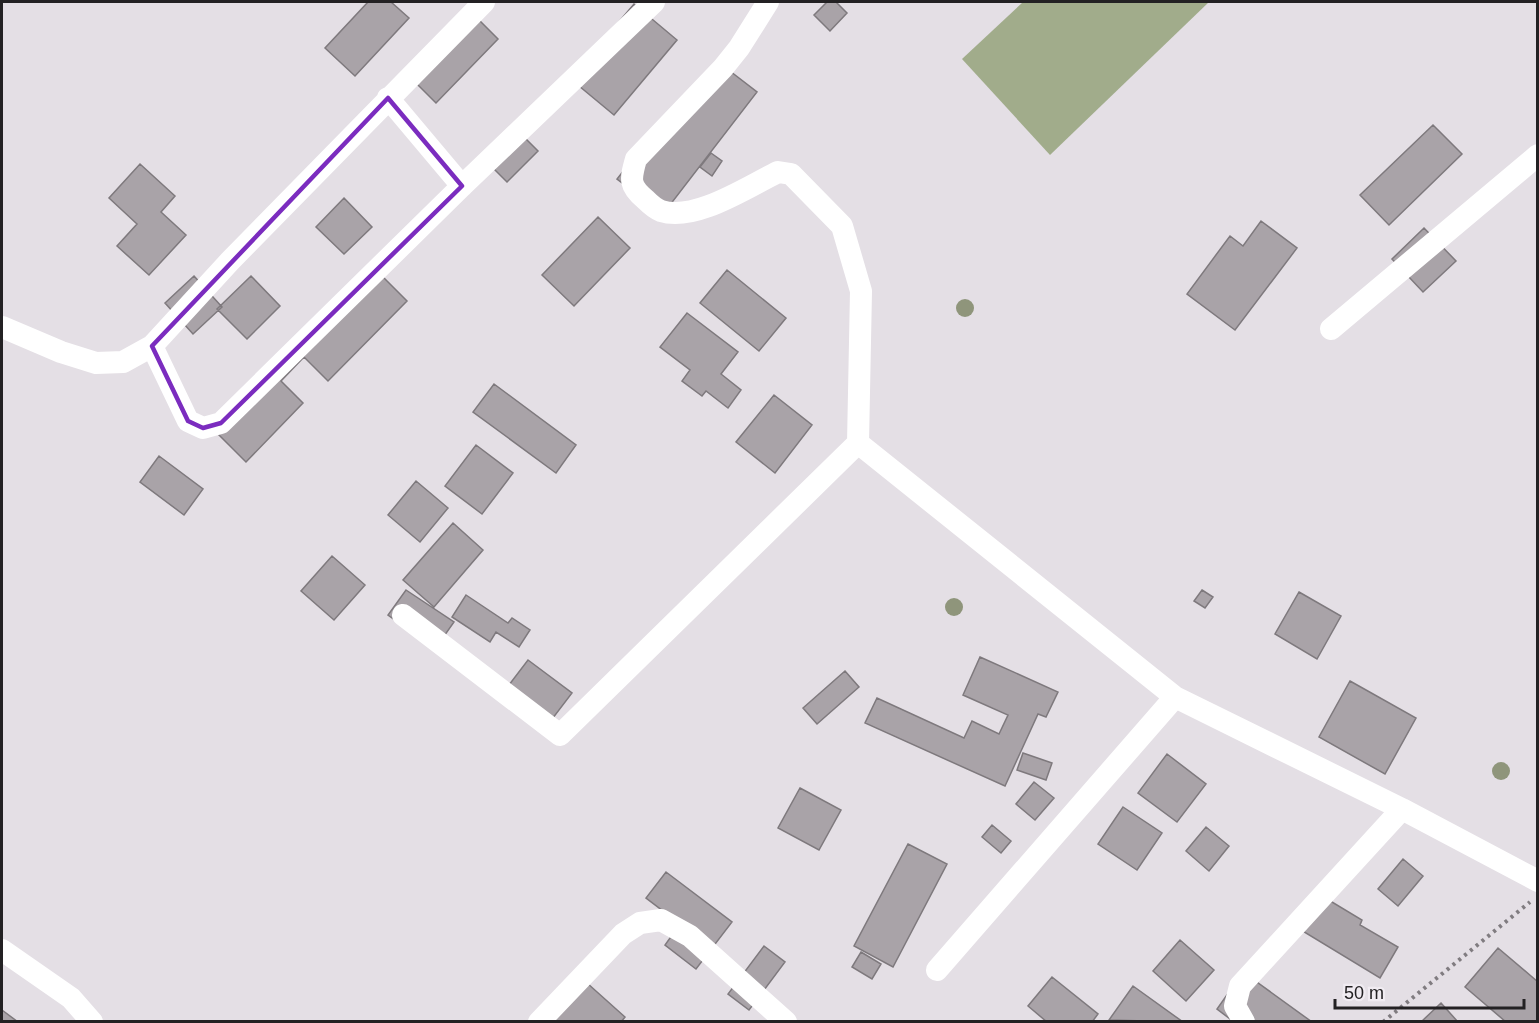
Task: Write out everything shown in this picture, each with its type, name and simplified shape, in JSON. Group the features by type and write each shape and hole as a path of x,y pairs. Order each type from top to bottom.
{"street":[{"path":"2,327 61,352 96,363 123,362 152,346 230,261 484,2"},
{"path":"152,346 188,421 203,428 221,423 462,186 654,2"},
{"path":"403,615 560,735 858,443 861,291 842,226 791,174 778,172 705,208 682,214 659,211 634,190 631,176 636,159 723,68 739,48 768,2"},
{"path":"388,98 462,186"},
{"path":"1331,329 1538,155"},
{"path":"858,443 1175,697 1402,809 1538,881"},
{"path":"937,970 1175,697"},
{"path":"1244,1022 1235,1006 1240,986 1402,809"},
{"path":"539,1022 623,934 640,923 661,920 690,936 786,1022"},
{"path":"2,950 70,998 92,1022"}],"path":[{"path":"1383,1022 1538,896"}],"highlighted area":[{"path":"388,98 462,186 221,423 203,428 188,421 152,346"}],"green space":[{"path":"1023,2 1209,2 1050,155 962,59"}],"building":[{"path":"368,2 391,2 409,18 355,76 325,48"},
{"path":"827,2 836,2 847,13 830,31 814,15"},
{"path":"634,4 677,40 614,115 567,76 607,36"},
{"path":"467,8 498,39 436,103 404,71"},
{"path":"726,68 757,92 663,214 617,179 666,116"},
{"path":"512,125 538,151 507,182 481,156"},
{"path":"1433,125 1462,154 1389,225 1360,195"},
{"path":"711,153 722,161 712,176 700,167"},
{"path":"140,164 175,196 161,212 186,235 149,275 117,246 137,224 109,198"},
{"path":"344,198 372,227 344,254 316,227"},
{"path":"598,217 630,248 574,306 542,275"},
{"path":"1261,221 1297,248 1235,330 1187,294 1230,236 1243,246"},
{"path":"1424,228 1456,261 1423,292 1392,259"},
{"path":"370,264 407,301 328,381 304,357 281,381 303,403 246,462 208,424"},
{"path":"727,270 786,318 759,351 700,303"},
{"path":"194,276 222,307 193,334 165,303"},
{"path":"251,276 280,306 247,339 217,309"},
{"path":"687,313 738,352 721,374 741,390 728,408 706,391 702,396 682,381 690,370 660,347"},
{"path":"494,384 576,445 556,473 473,412"},
{"path":"774,395 812,425 775,473 736,442"},
{"path":"476,445 513,473 482,514 445,486"},
{"path":"159,456 203,489 184,515 140,482"},
{"path":"416,481 448,508 420,542 388,515"},
{"path":"453,523 483,550 434,607 403,580"},
{"path":"332,556 365,585 334,620 301,591"},
{"path":"406,590 454,622 435,649 388,615"},
{"path":"1202,590 1213,597 1205,608 1194,601"},
{"path":"1299,592 1341,616 1317,659 1275,634"},
{"path":"466,595 508,623 512,618 530,630 519,647 496,632 490,642 452,617"},
{"path":"980,657 1058,692 1046,717 1038,714 1005,786 865,723 877,698 964,738 972,721 999,734 1008,715 963,695"},
{"path":"528,660 572,693 543,731 499,698"},
{"path":"845,671 859,687 817,724 803,708"},
{"path":"1350,681 1416,718 1385,774 1319,737"},
{"path":"1023,753 1052,763 1046,780 1017,770"},
{"path":"1167,754 1206,784 1177,822 1138,793"},
{"path":"1034,782 1054,798 1035,820 1016,804"},
{"path":"800,788 841,810 819,850 778,828"},
{"path":"1123,807 1162,833 1137,870 1098,844"},
{"path":"992,825 1011,841 1001,853 982,837"},
{"path":"1206,827 1229,846 1209,871 1186,851"},
{"path":"908,844 947,864 893,967 854,946"},
{"path":"1403,859 1423,876 1398,906 1378,889"},
{"path":"666,872 732,922 696,969 665,945 680,924 646,898"},
{"path":"1317,893 1362,920 1360,925 1398,947 1380,978 1296,927"},
{"path":"1180,940 1214,970 1186,1001 1153,971"},
{"path":"764,946 785,962 749,1010 728,994"},
{"path":"1498,948 1538,982 1538,1022 1506,1022 1465,987"},
{"path":"861,952 881,964 872,979 852,967"},
{"path":"1243,972 1312,1022 1234,1022 1217,1009"},
{"path":"1052,977 1098,1014 1092,1022 1047,1022 1028,1006"},
{"path":"587,983 625,1017 621,1022 553,1022"},
{"path":"1133,986 1183,1022 1109,1020"},
{"path":"1441,1003 1458,1022 1421,1022"},
{"path":"2,1010 18,1022 2,1022"}]}
